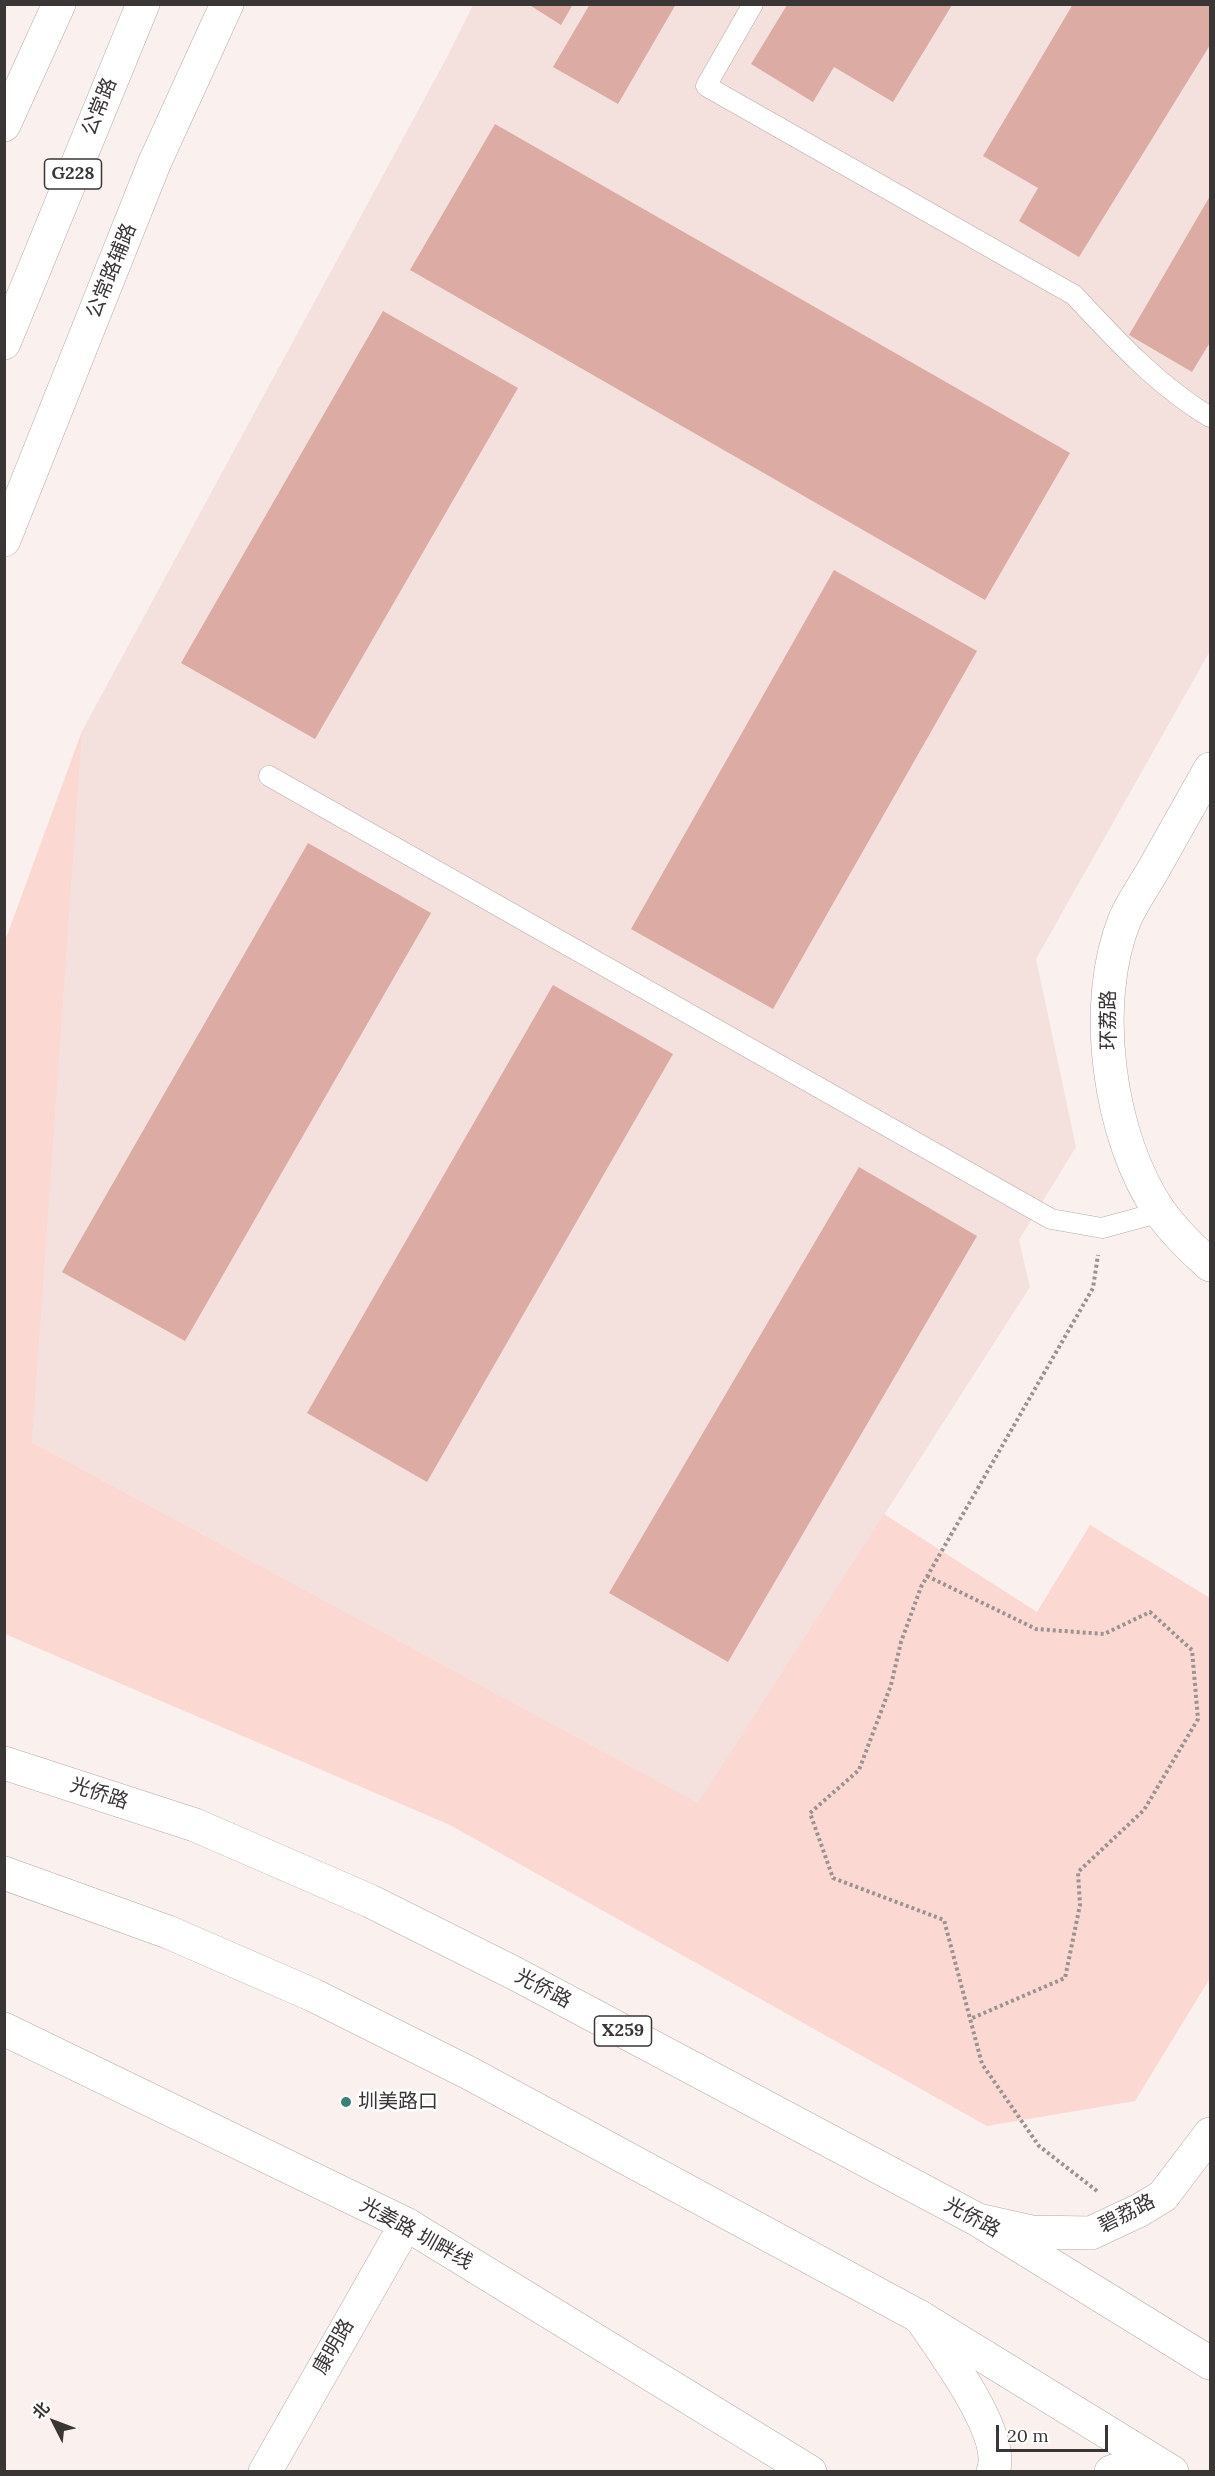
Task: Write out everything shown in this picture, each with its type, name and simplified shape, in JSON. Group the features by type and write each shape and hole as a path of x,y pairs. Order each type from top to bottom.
{"main road":[{"path":"4,125 59,4"},
{"name":"公常路","path":"4,344 142,4"},
{"name":"公常路辅路","path":"4,540 154,164 227,4"},
{"name":"环荔路","path":"1210,769 1125,920 1109,977 1106,1044 1116,1104 1134,1163 1161,1212 1198,1255 1210,1265"},
{"name":"光侨路","path":"4,1763 195,1825 370,1901 514,1973 978,2220 1210,2362"},
{"path":"4,1873 168,1932 313,1995 469,2073 920,2317 1162,2465"},
{"name":"光姜路 圳畔线","path":"4,2029 406,2224 772,2462 810,2472"},
{"name":"碧荔路","path":"978,2220 1032,2232 1091,2233 1140,2210 1163,2196 1210,2134"},
{"name":"康明路","path":"264,2472 406,2224"},
{"path":"920,2317 985,2416 997,2463 993,2472"},
{"path":"1111,2472 1162,2465"}],"lane":[{"path":"753,4 706,86 1074,295 1104,327 1163,382 1210,417"},
{"path":"269,776 1050,1219 1102,1228 1161,1212"}],"path":[{"path":"1100,2193 1039,2146 982,2064 944,1920 833,1878 810,1813 859,1770 891,1686 901,1642 921,1587 1093,1288 1102,1228"},
{"path":"927,1576 1036,1629 1104,1634 1150,1612 1192,1650 1198,1719 1144,1810 1078,1872 1080,1905 1065,1978 970,2019"}],"shaded area":[{"path":"473,5 1210,5 1210,651 1036,959 1076,1147 1019,1240 1030,1287 699,1804 32,1442 55,986 82,731 446,59"},
{"path":"82,731 32,1442 698,1803 884,1514 1037,1612 1090,1525 1210,1598 1210,1978 1135,2101 987,2126 450,1825 5,1634 5,941"}],"building":[{"path":"528,4 573,4 561,25"},
{"path":"590,4 676,4 618,104 553,67"},
{"path":"1073,4 1210,4 1210,45 1079,257 1019,221 1038,188 983,156"},
{"path":"787,5 952,5 893,102 834,67 813,102 751,64"},
{"path":"495,124 1070,453 985,600 410,270"},
{"path":"1210,196 1210,345 1192,372 1129,335"},
{"path":"383,311 518,388 315,739 181,663"},
{"path":"834,570 977,651 773,1009 631,929"},
{"path":"308,843 431,913 185,1341 62,1272"},
{"path":"553,985 673,1054 427,1482 307,1413"},
{"path":"859,1167 977,1236 728,1662 609,1593"}],"place":[{"name":"圳美路口","path":"346,2102"}]}
